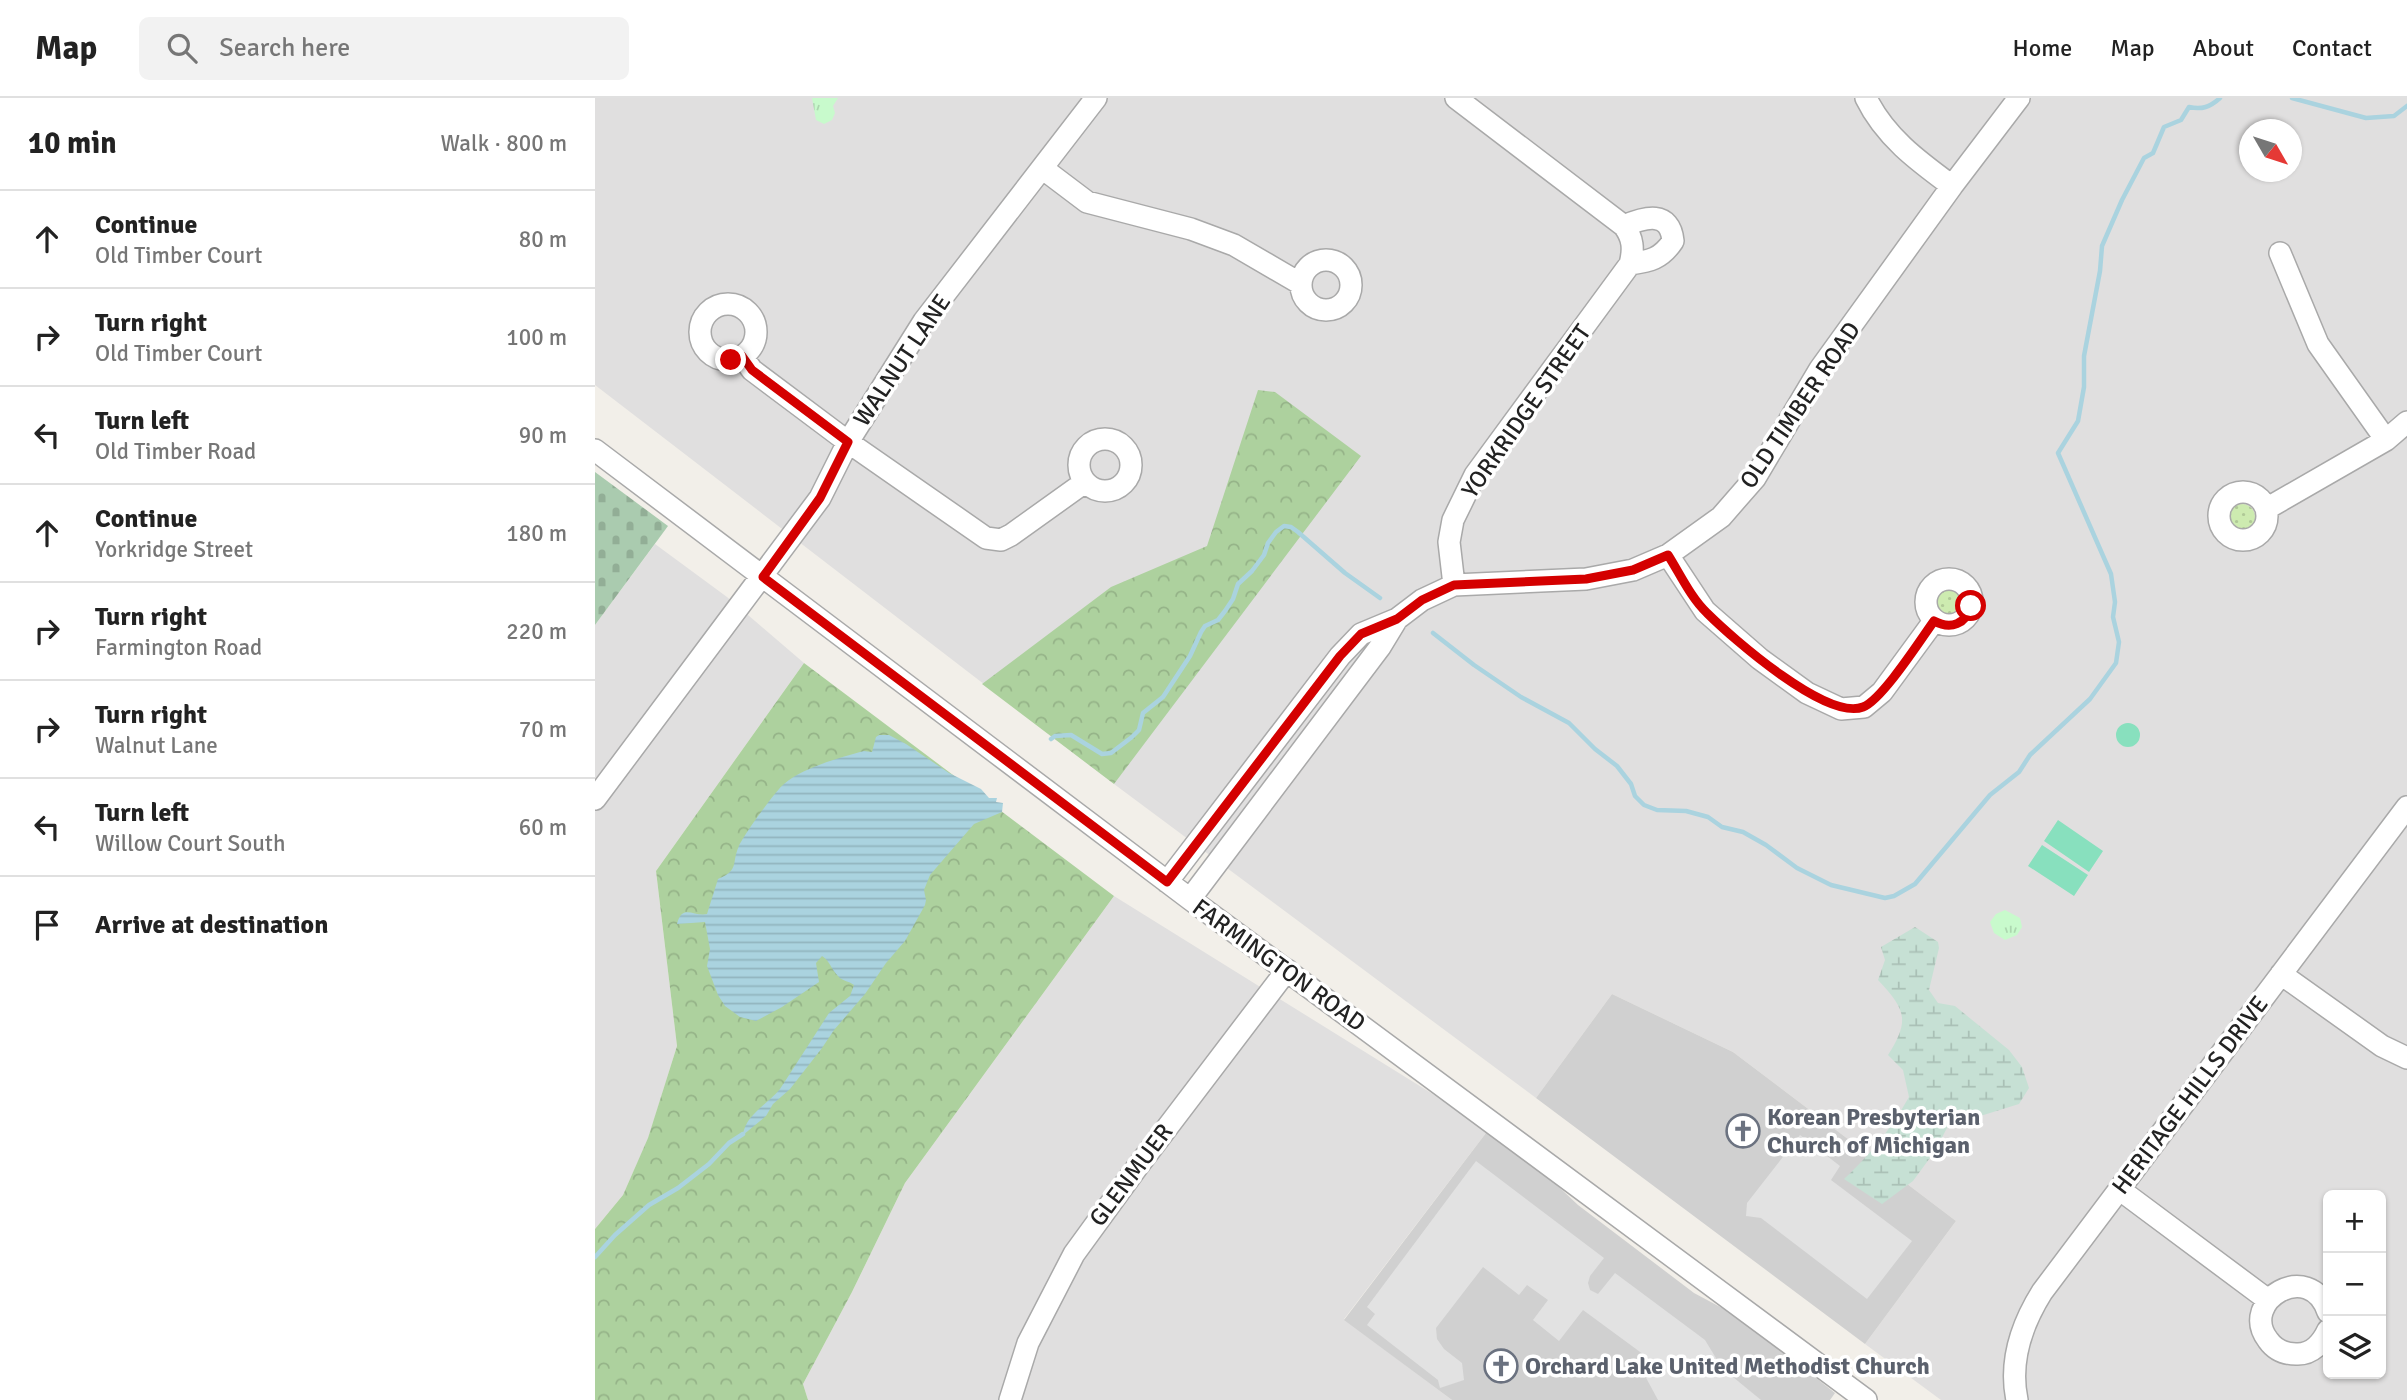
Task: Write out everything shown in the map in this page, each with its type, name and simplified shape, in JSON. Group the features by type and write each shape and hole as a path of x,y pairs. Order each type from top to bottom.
{"street":[{"name":"WALNUT LANE","path":"595,799 820,498 848,442 924,321 1096,98"},
{"path":"1866,98 1893,138 1952,187"},
{"name":"OLD TIMBER ROAD","path":"1454,585 1586,579 1633,570 1668,555 1721,517 1755,478 1821,369 2019,98"},
{"path":"1468,102 1624,226 1632,243 1630,264 1653,261 1664,254 1673,242 1672,231 1655,218 1640,219 1624,226"},
{"path":"1042,168 1087,202 1191,229 1234,245 1301,284"},
{"path":"2280,253 2318,344 2386,440"},
{"name":"YORKRIDGE STREET","path":"1454,585 1449,541 1460,503 1478,471 1630,264"},
{"path":"742,356 752,370 848,442 986,538 1001,540 1010,535 1085,482"},
{"path":"2266,509 2386,440 2407,422"},
{"name":"FARMINGTON ROAD","path":"595,450 1167,882 1865,1400"},
{"path":"1668,555 1705,611 1760,659 1807,693 1842,709 1864,707 1882,692 1934,621"},
{"path":"1167,882 1340,656 1361,634 1397,619 1422,600 1454,585"},
{"path":"1190,899 1380,647 1397,619"},
{"path":"1290,722 1311,738"},
{"name":"HERITAGE HILLS DRIVE","path":"2017,1400 2013,1376 2018,1348 2029,1314 2042,1292 2407,807"},
{"name":"GLENMUER","path":"1010,1400 1028,1343 1074,1254 1114,1197 1287,970"},
{"path":"2281,974 2382,1046 2407,1058"},
{"path":"2119,1189 2268,1300"},
{"path":"2323,1301 2316,1293 2304,1287 2291,1286 2278,1291 2268,1300 2262,1312 2261,1325 2266,1338 2275,1348 2287,1354 2313,1350 2323,1341"}],"shaded area":[{"path":"595,98 2407,98 2407,1400 1941,1400 1865,1344 1956,1221 1733,1052 1612,994 1536,1098 1114,784 595,385"},
{"path":"655,544 727,597 804,663 656,871 677,1046 648,1139 623,1195 595,1229 595,625"},
{"path":"1114,896 1489,1129 1344,1319 1452,1400 808,1400 803,1384 905,1183"},
{"path":"1612,994 1733,1052 1956,1221 1865,1344 1536,1098"},
{"path":"1489,1129 1542,1171 1578,1205 1694,1293 1739,1317 1835,1393 1830,1400 1452,1400 1344,1320"},
{"path":"1800,1135 1840,1166 1831,1180 1912,1241 1867,1299 1761,1218 1746,1216 1747,1203"},
{"path":"1476,1161 1604,1258 1590,1276 1590,1290 1598,1294 1615,1273 1705,1340 1722,1368 1761,1400 1658,1400 1644,1374 1652,1367 1651,1360 1583,1310 1559,1341 1533,1320 1548,1300 1527,1285 1519,1295 1483,1267 1436,1328 1437,1339 1444,1349 1462,1363 1464,1380 1440,1388 1438,1380 1367,1325 1375,1314 1367,1307"}],"green space":[{"path":"812,98 838,98 833,106 835,113 832,120 824,124 816,120"},
{"path":"1258,390 1275,392 1361,456 1114,784 982,684 1111,587 1207,546"},
{"path":"595,472 668,526 595,625"},
{"path":"2242,504 2251,508 2255,517 2251,526 2242,530 2233,526 2229,517 2233,508"},
{"path":"1948,589 1957,593 1961,602 1957,611 1948,615 1939,611 1935,602 1939,593"},
{"path":"804,663 1114,896 905,1183 803,1384 808,1400 595,1400 595,1229 623,1195 648,1138 677,1046 656,871"},
{"path":"2128,723 2137,726 2140,735 2137,744 2128,747 2119,744 2116,735 2119,726"},
{"path":"2058,820 2103,851 2089,872 2044,841"},
{"path":"2042,845 2088,875 2074,896 2028,866"},
{"path":"2005,910 2020,918 2022,927 2017,935 2005,940 1994,933 1990,922 1996,914"},
{"path":"1915,927 1938,942 1929,990 1938,1003 1955,1006 2009,1050 2022,1067 2029,1088 2019,1104 1948,1126 1935,1151 1913,1181 1882,1204 1844,1179 1880,1141 1909,1097 1903,1070 1888,1055 1900,1033 1902,1016 1894,999 1878,980 1885,960 1881,947"}],"water":[{"path":"879,735 889,735 906,744 949,773 981,789 989,798 997,798 996,802 1003,803 1002,812 974,824 930,875 924,890 925,905 905,941 790,1089 773,1104 766,1116 743,1135 748,1121 780,1089 829,1013 850,996 854,985 840,978 822,956 816,963 819,982 756,1021 740,1017 725,1006 707,966 710,949 705,922 677,924 679,918 685,912 707,914 718,879 732,869 742,841 784,784 822,764 864,751 872,752"}],"waterway":[{"path":"1433,633 1521,697 1569,723 1617,766 1631,784 1635,796 1644,805 1657,810 1686,811 1708,817 1722,827 1743,832 1797,868 1831,885 1885,898 1915,884 1990,795 2019,772 2030,755 2090,699 2116,663 2119,642 2113,617 2115,602 2111,574 2058,453 2078,421 2084,387 2084,356 2102,246 2122,200 2144,158 2153,153 2164,127 2181,120 2189,107 2206,107 2220,98"},
{"path":"2292,98 2366,118 2394,116 2407,106"},
{"path":"1051,739 1055,736 1071,735 1102,754 1111,753 1132,737 1139,730 1143,713 1163,697 1190,656 1205,626 1218,620 1233,599 1238,584 1252,571 1264,555 1268,543 1284,526 1298,532 1345,573 1380,598"},
{"path":"595,1257 649,1205 678,1188 743,1134"}],"place":[{"name":"Korean Presbyterian Church of Michigan","path":"1743,1131"},
{"name":"Orchard Lake United Methodist Church","path":"1501,1366"}],"route":[{"path":"731,360 742,356 752,370 848,442 820,498 763,577 1167,882 1340,656 1361,634 1397,619 1422,600 1454,585 1586,579 1633,570 1668,555 1705,611 1760,659 1807,693 1842,709 1864,707 1882,692 1934,621 1951,626 1958,624 1969,613 1971,606"}]}
